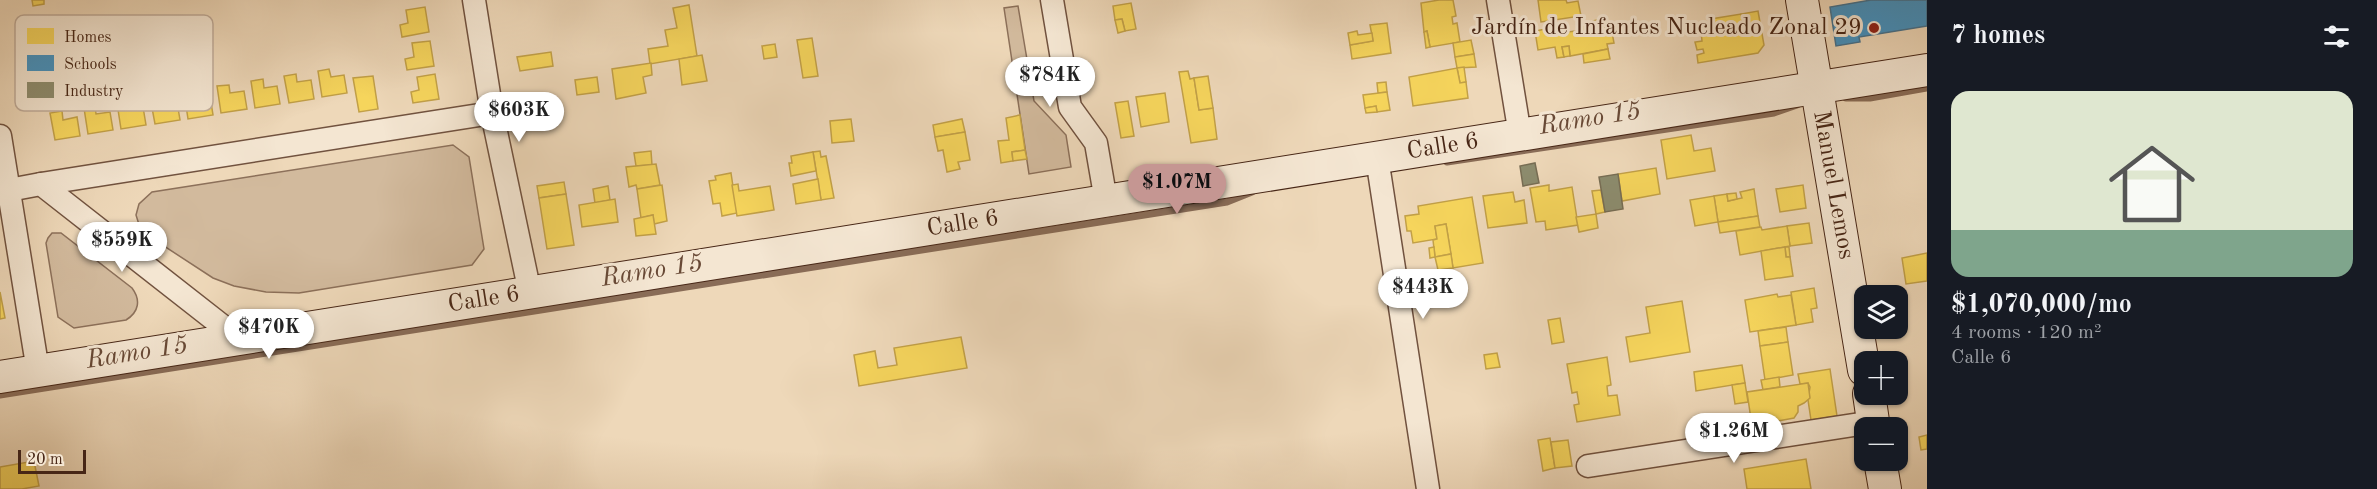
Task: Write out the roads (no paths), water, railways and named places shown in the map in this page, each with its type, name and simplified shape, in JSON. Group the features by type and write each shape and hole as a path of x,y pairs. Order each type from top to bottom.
{"street":[{"path":"474,0 492,113 530,293"},
{"path":"1052,0 1070,107 1096,143 1106,201"},
{"path":"1498,0 1520,135"},
{"name":"Manuel Lemos","path":"1802,0 1861,351"},
{"name":"Calle 6","path":"0,377 1927,70"},
{"path":"9,190 492,113"},
{"path":"0,136 38,371"},
{"path":"1377,158 1428,489"},
{"path":"42,184 239,339"},
{"path":"1588,466 1872,415"},
{"path":"1882,471 1885,489"}],"waterway":[{"name":"Ramo 15","path":"1846,98 1870,98 1927,88"},
{"name":"Ramo 15","path":"1447,162 1774,113 1797,105"},
{"name":"Ramo 15","path":"0,395 1227,202 1252,192"}],"place":[{"name":"Jardín de Infantes Nucleado Zonal 29","path":"1874,28"}]}
